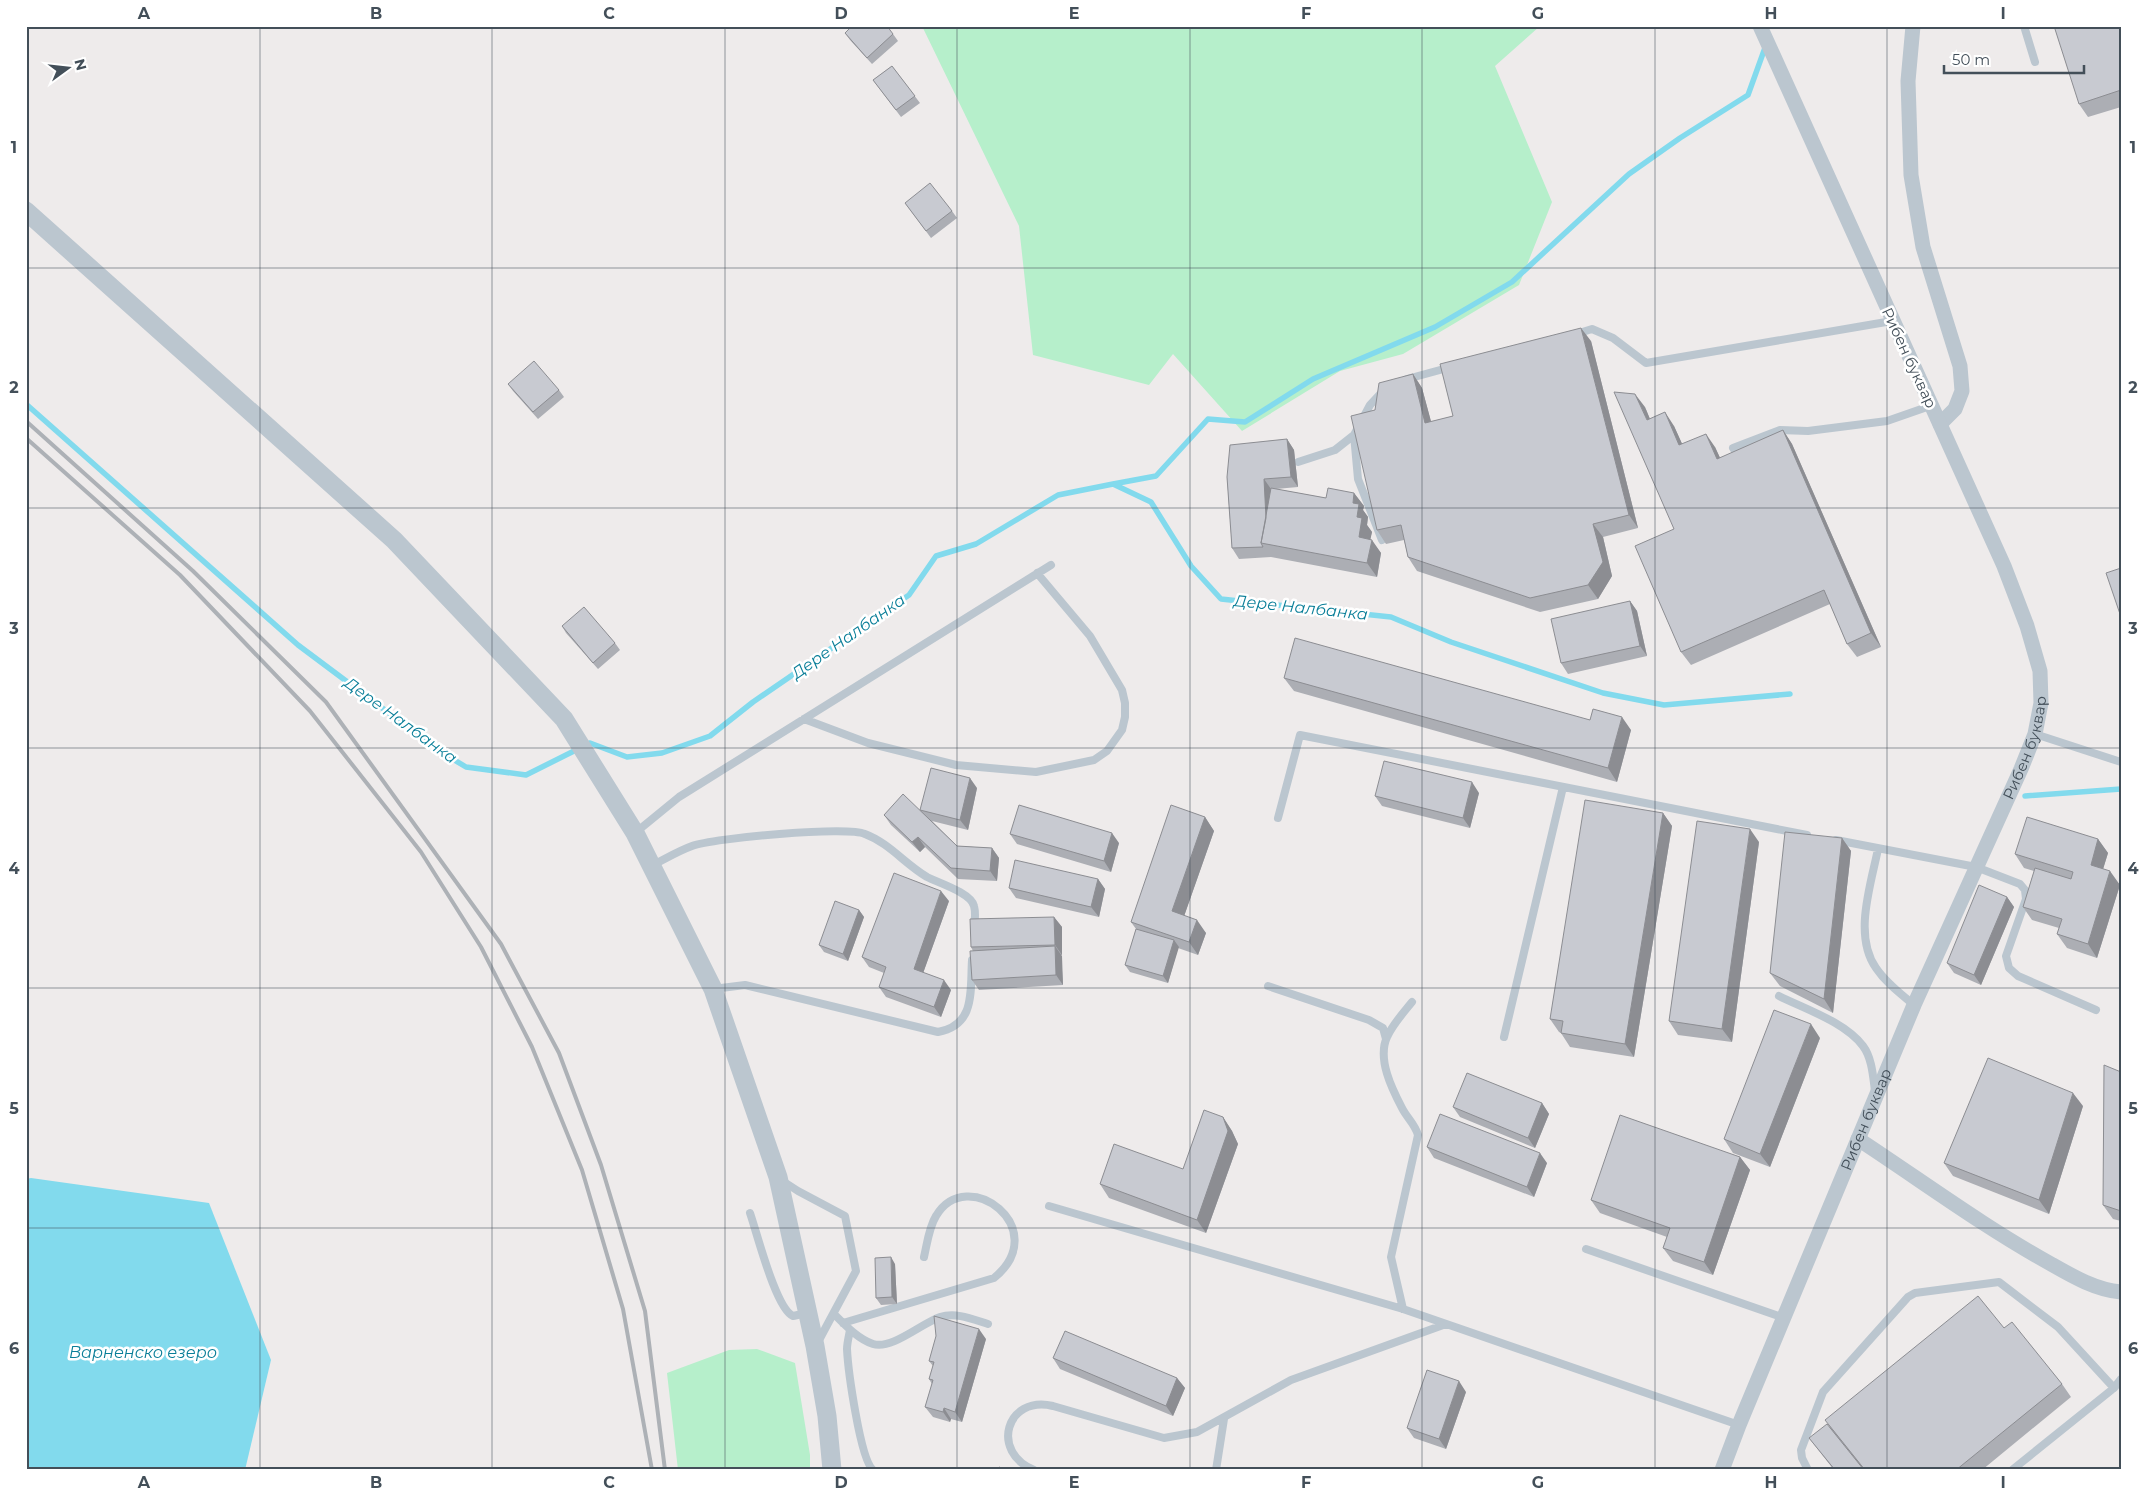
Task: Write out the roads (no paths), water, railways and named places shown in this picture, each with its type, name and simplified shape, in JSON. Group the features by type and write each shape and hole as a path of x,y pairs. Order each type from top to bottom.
{"street":[{"name":"Рибен буквар","path":"1722,1470 1738,1426 1914,1005 2021,770 2035,734 2041,703 2038,662 2004,566 1892,322 1760,26"},
{"path":"1913,26 1908,81 1911,175 1923,247 1960,366 1962,391 1955,409 1940,424"},
{"path":"26,211 394,540 564,719 575,736 635,833 713,989 778,1177 815,1346 827,1416 832,1470"},
{"path":"1858,1139 2024,1249 2066,1272 2107,1291 2121,1292"}],"lane":[{"path":"2024,26 2035,62"},
{"path":"1564,337 1592,329 1613,338 1646,363 1892,322"},
{"path":"1399,381 1460,364"},
{"path":"1298,462 1335,450 1354,435 1370,405 1390,383"},
{"path":"1733,448 1780,430 1808,431 1887,421 1930,406"},
{"path":"1354,435 1358,479 1382,540"},
{"path":"635,833 679,797 1051,565"},
{"path":"804,719 868,743 956,765 1036,772 1094,760 1107,751 1122,730 1125,717 1125,703 1122,690 1090,636 1037,573"},
{"path":"2035,734 2121,762"},
{"path":"1278,818 1300,735 1813,836"},
{"path":"1504,1037 1563,787"},
{"path":"651,866 693,846 720,840 842,831 863,832 881,840 903,860 926,876 969,897 974,904 975,913 973,940"},
{"path":"1832,840 1976,867 2020,884 2025,890 2026,898 2006,956 2009,968 2013,973 2096,1010"},
{"path":"1878,849 1864,926 1866,948 1875,967 1885,980 1914,1005"},
{"path":"713,989 745,985 930,1031 943,1031 957,1026 967,1011 973,949"},
{"path":"1268,986 1369,1020 1382,1028 1386,1039 1384,1065 1390,1085 1404,1112 1416,1126 1418,1135 1391,1257 1403,1309"},
{"path":"1779,996 1849,1031 1864,1047 1872,1067 1876,1097"},
{"path":"1386,1039 1396,1022 1412,1002"},
{"path":"778,1177 798,1191 845,1216 856,1271 815,1346"},
{"path":"843,1323 994,1278 1003,1271 1010,1260 1014,1248 1014,1233 1010,1219 999,1207 989,1200 977,1197 964,1197 949,1203 935,1217 924,1257"},
{"path":"1049,1206 1403,1309 1738,1426"},
{"path":"750,1212 774,1289 785,1310 793,1316 807,1313"},
{"path":"1586,1249 1784,1318"},
{"path":"1808,1470 1802,1458 1801,1450 1823,1392 1908,1297 1915,1293 1999,1282 2058,1327 2114,1388"},
{"path":"834,1314 850,1330 874,1345 885,1345 941,1317 960,1315 988,1324"},
{"path":"1034,1470 1020,1463 1014,1456 1008,1437 1009,1427 1014,1417 1031,1405 1042,1403 1164,1438 1197,1432 1291,1380 1446,1324"},
{"path":"850,1330 847,1347 863,1452 873,1470"},
{"path":"2012,1470 2114,1388 2121,1379"},
{"path":"1216,1470 1224,1418"}],"water":[{"name":"Варненско езеро","path":"31,1178 209,1203 271,1360 245,1470 26,1470 26,1179"}],"waterway":[{"path":"1113,484 1156,476 1208,419 1245,422 1313,379 1435,327 1512,282 1629,174 1680,138 1748,95 1766,45"},
{"name":"Дере Налбанка","path":"26,404 298,645 441,752 466,767 526,775 590,743 627,757 662,753 710,736 753,702 909,595 936,556 976,544 1058,495 1113,484 1151,502 1191,566 1221,599 1391,617 1451,642 1603,693 1664,705 1790,694"},
{"path":"2025,796 2121,789"}],"railway":[{"path":"26,421 193,571 326,702 501,944 559,1053 601,1165 645,1311 665,1470"},
{"path":"26,438 180,575 310,711 421,852 481,947 532,1047 582,1170 623,1309 652,1470"}]}
